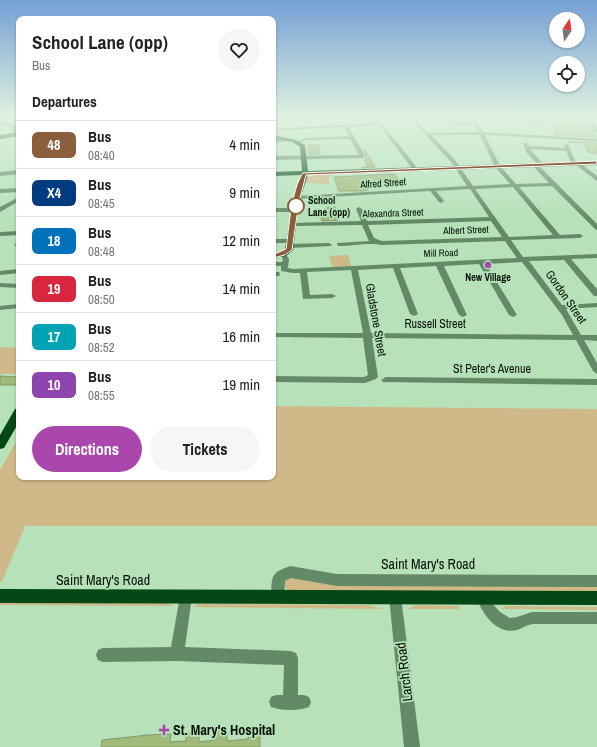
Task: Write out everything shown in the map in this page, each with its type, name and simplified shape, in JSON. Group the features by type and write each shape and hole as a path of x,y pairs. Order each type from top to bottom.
{"main road":[{"path":"276,255 283,254 289,250 294,226 295,207 302,178 305,174 304,151"},
{"path":"276,174 597,163"},
{"path":"0,445 16,417"},
{"name":"Saint Mary's Road","path":"0,596 597,598"}],"street":[{"path":"276,158 362,157 359,151"},
{"path":"401,151 416,170"},
{"name":"Gordon Street","path":"444,151 453,161 470,188 506,238 560,307 597,371"},
{"path":"490,151 498,167 558,237"},
{"path":"529,151 554,184 597,228"},
{"path":"568,151 576,164 597,179"},
{"path":"0,174 16,172"},
{"path":"590,174 597,173"},
{"name":"Alfred Street","path":"298,198 432,189 554,184"},
{"path":"432,189 441,202"},
{"path":"0,191 16,190"},
{"path":"0,210 16,201"},
{"path":"11,204 16,205"},
{"path":"276,210 290,210 295,207"},
{"path":"359,208 371,238 375,241"},
{"name":"Alexandra Street","path":"294,226 493,219"},
{"path":"0,234 16,233"},
{"name":"Albert Street","path":"340,244 368,244 375,241 388,243 580,236"},
{"path":"276,242 320,248 329,245"},
{"path":"283,254 286,259 286,267"},
{"name":"Mill Road","path":"276,265 304,270 597,256"},
{"path":"566,257 597,294"},
{"path":"481,261 513,316"},
{"path":"441,264 440,266 463,315"},
{"path":"396,266 414,314"},
{"name":"Gladstone Street","path":"276,379 373,378 368,336 354,267"},
{"path":"304,270 306,297 332,296"},
{"path":"0,273 16,271"},
{"path":"0,285 16,286"},
{"path":"560,307 597,305"},
{"path":"0,308 16,307"},
{"name":"Russell Street","path":"276,335 597,338"},
{"name":"St Peter's Avenue","path":"386,380 597,382"},
{"name":"Saint Mary's Road","path":"278,596 280,578 290,572 337,580 597,581"},
{"path":"177,654 186,596"},
{"name":"Larch Road","path":"395,597 412,747"},
{"path":"484,598 488,611 494,616 512,625 519,624 527,618 597,618"},
{"path":"103,655 177,654 291,658 290,702"}],"shaded area":[{"path":"314,175 329,175 329,184 303,183 304,179"},
{"path":"348,255 351,266 332,267 329,256"},
{"path":"0,347 16,348 16,374 0,374"},
{"path":"276,406 597,409 597,526 25,526 2,582 0,582 0,470 16,442 16,480 276,480"},
{"path":"289,576 597,585 597,593 291,591 284,587 283,582"},
{"path":"0,603 168,603 175,606 0,605"},
{"path":"198,604 367,605 384,609 192,607"},
{"path":"416,605 459,606 459,609 407,609"},
{"path":"505,606 597,607 597,610 501,609"}],"building":[{"path":"309,151 320,151 320,154 309,154"},
{"path":"364,151 375,167 362,168 368,166 365,161 366,156"},
{"path":"587,151 597,151 597,154"},
{"path":"395,174 399,180 396,180 397,182 365,183 368,190 362,191 339,191 334,177"},
{"path":"335,207 338,220 322,221 320,215 328,214 326,208"},
{"path":"0,376 16,377 16,385 0,385"},
{"path":"227,731 227,741 248,739 248,735 260,734 260,747 101,747 102,740 148,735 171,734 170,742 186,741 186,733 199,732 199,742 215,740 215,732"}],"bus line":[{"name":"48","path":"276,256 289,250 294,226 296,202 301,187 302,178 305,174 597,163"}],"place":[{"name":"School Lane (opp)","path":"296,206"},
{"name":"New Village","path":"488,265"},
{"name":"St. Mary's Hospital","path":"164,730"}]}
